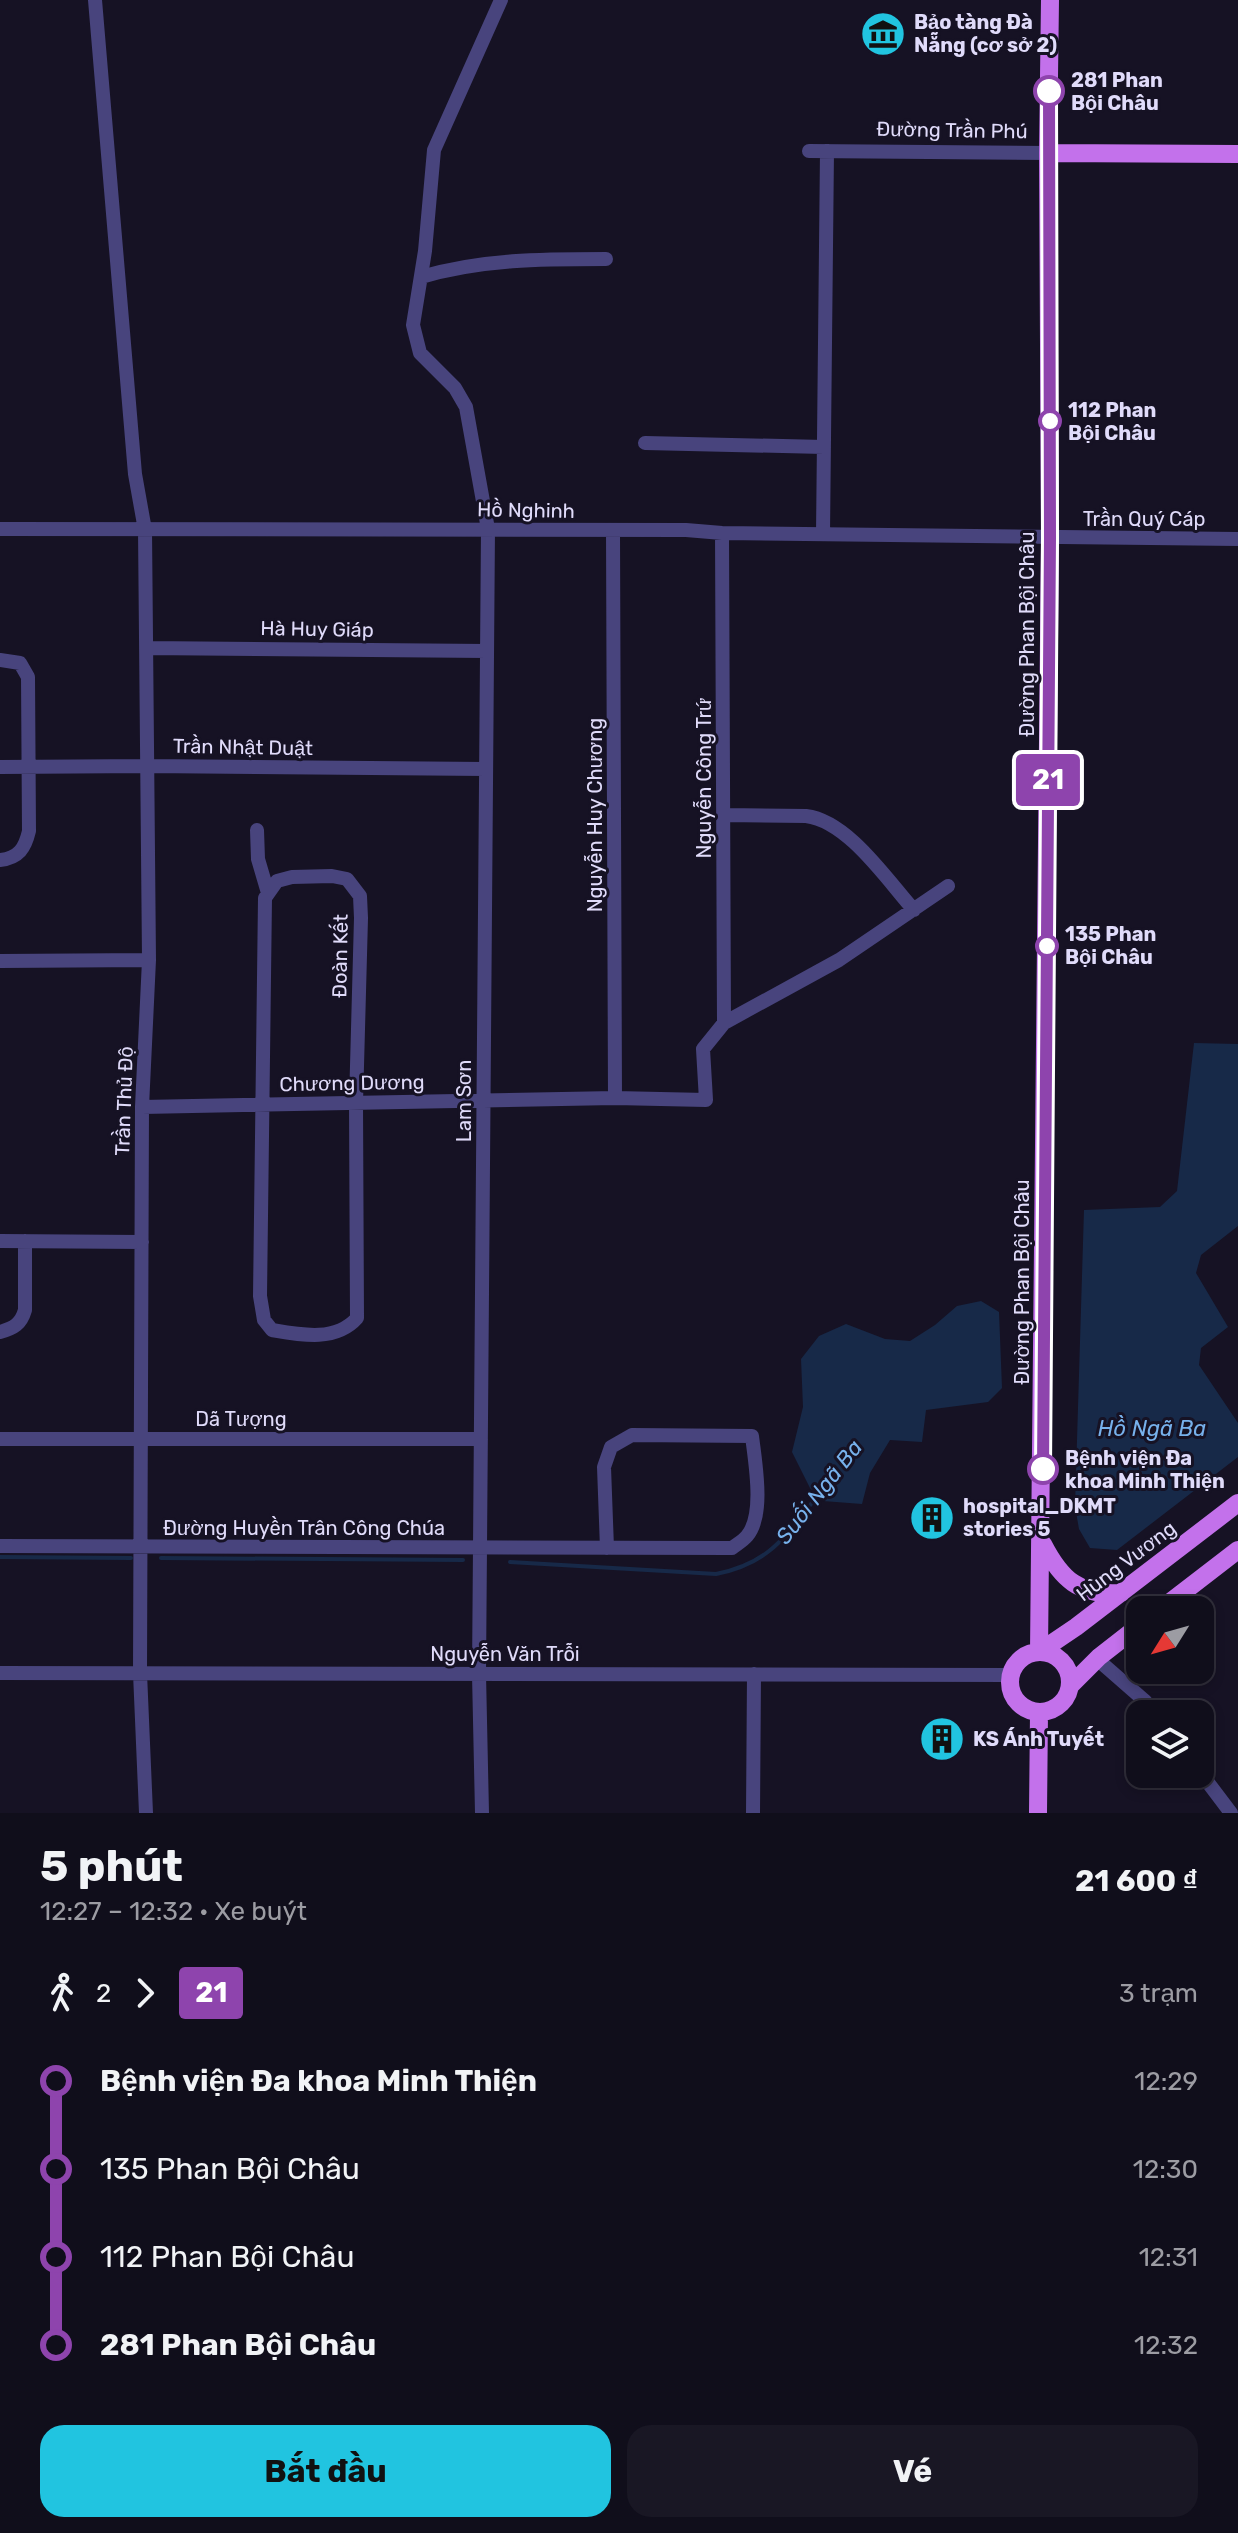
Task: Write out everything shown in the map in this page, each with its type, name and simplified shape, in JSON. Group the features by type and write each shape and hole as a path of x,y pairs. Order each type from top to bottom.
{"main road":[{"name":"Đường Phan Bội Châu","path":"1039,1652 1050,538 1050,0"},
{"name":"Đường Trần Phú","path":"1048,153 1238,154"},
{"name":"Hùng Vương","path":"1039,1652 1238,1503"},
{"path":"1042,1542 1051,1560 1073,1584 1102,1594 1121,1593"},
{"path":"1178,1596 1238,1550"},
{"path":"1070,1686 1066,1666 1059,1658 1039,1652 1021,1658 1010,1675 1011,1693 1016,1701 1039,1713 1056,1708 1063,1702 1070,1686 1126,1636"},
{"path":"1038,1813 1039,1713"}],"street":[{"name":"Trần Thủ Độ","path":"95,0 135,474 145,530 149,960 142,1107 140,1673 146,1813"},
{"name":"Lam Sơn","path":"482,1813 479,1674 488,529 466,407 455,388 429,365 416,344 413,318 421,277 434,150 501,0"},
{"name":"Đường Trần Phú","path":"809,151 1048,153"},
{"path":"823,534 827,151"},
{"path":"421,277 459,266 606,259"},
{"path":"645,443 824,447"},
{"name":"Hồ Nghinh","path":"0,529 686,530 1050,538"},
{"name":"Nguyễn Huy Chương","path":"613,531 615,1098"},
{"name":"Nguyễn Công Trứ","path":"722,533 724,1023"},
{"name":"Trần Quý Cáp","path":"1050,538 1238,539"},
{"name":"Hà Huy Giáp","path":"146,648 487,651"},
{"path":"0,660 20,663 28,677 29,831 19,855 0,860"},
{"name":"Trần Nhật Duật","path":"0,767 486,769"},
{"path":"724,815 806,816 825,822 849,837 914,910"},
{"path":"257,830 258,859 268,893"},
{"name":"Đoàn Kết","path":"332,876 347,879 360,896 356,1103 357,1318 348,1329 333,1335 272,1330 264,1320 260,1296 265,898 268,893 277,881 292,877 332,876"},
{"path":"724,1023 839,960 948,886"},
{"path":"0,961 149,960"},
{"name":"Chương Dương","path":"142,1107 615,1098 706,1100 703,1049 724,1023"},
{"path":"0,1241 142,1242"},
{"path":"0,1332 22,1321 25,1310 25,1241"},
{"name":"Đường Huyền Trân Công Chúa","path":"0,1546 480,1548 607,1548 732,1548 745,1539 755,1520 757,1491 752,1436 632,1435 611,1447 604,1467 607,1548"},
{"name":"Dã Tượng","path":"0,1439 481,1439"},
{"path":"1097,1659 1144,1700"},
{"name":"Nguyễn Văn Trỗi","path":"0,1673 1010,1675"},
{"path":"753,1813 754,1674"},
{"path":"1212,1788 1231,1813"}],"water":[{"name":"Hồ Ngã Ba","path":"1194,1043 1238,1044 1238,1226 1201,1255 1196,1273 1228,1327 1201,1348 1199,1365 1238,1423 1238,1457 1117,1550 1090,1548 1079,1529 1075,1506 1084,1210 1160,1207 1177,1191"},
{"path":"981,1301 999,1312 1002,1388 988,1402 926,1410 922,1442 890,1440 870,1473 862,1504 823,1501 810,1488 792,1452 803,1407 801,1359 819,1336 846,1324 885,1339 910,1341 957,1306"}],"waterway":[{"name":"Suối Ngã Ba","path":"510,1562 716,1574 751,1563 764,1555 786,1535 819,1494"},
{"name":"Suối Ngã Ba","path":"0,1557 131,1558"},
{"name":"Suối Ngã Ba","path":"161,1558 463,1560"}],"bus line":[{"name":"21","path":"1043,1469 1050,538 1049,91"}],"place":[{"name":"Bảo tàng Đà Nẵng (cơ sở 2)","path":"883,34"},
{"name":"281 Phan Bội Châu","path":"1049,91"},
{"name":"112 Phan Bội Châu","path":"1050,421"},
{"name":"135 Phan Bội Châu","path":"1047,946"},
{"name":"Bệnh viện Đa khoa Minh Thiện","path":"1043,1469"},
{"name":"hospital_DKMT stories 5","path":"932,1518"},
{"name":"KS Ánh Tuyết","path":"942,1739"}]}
